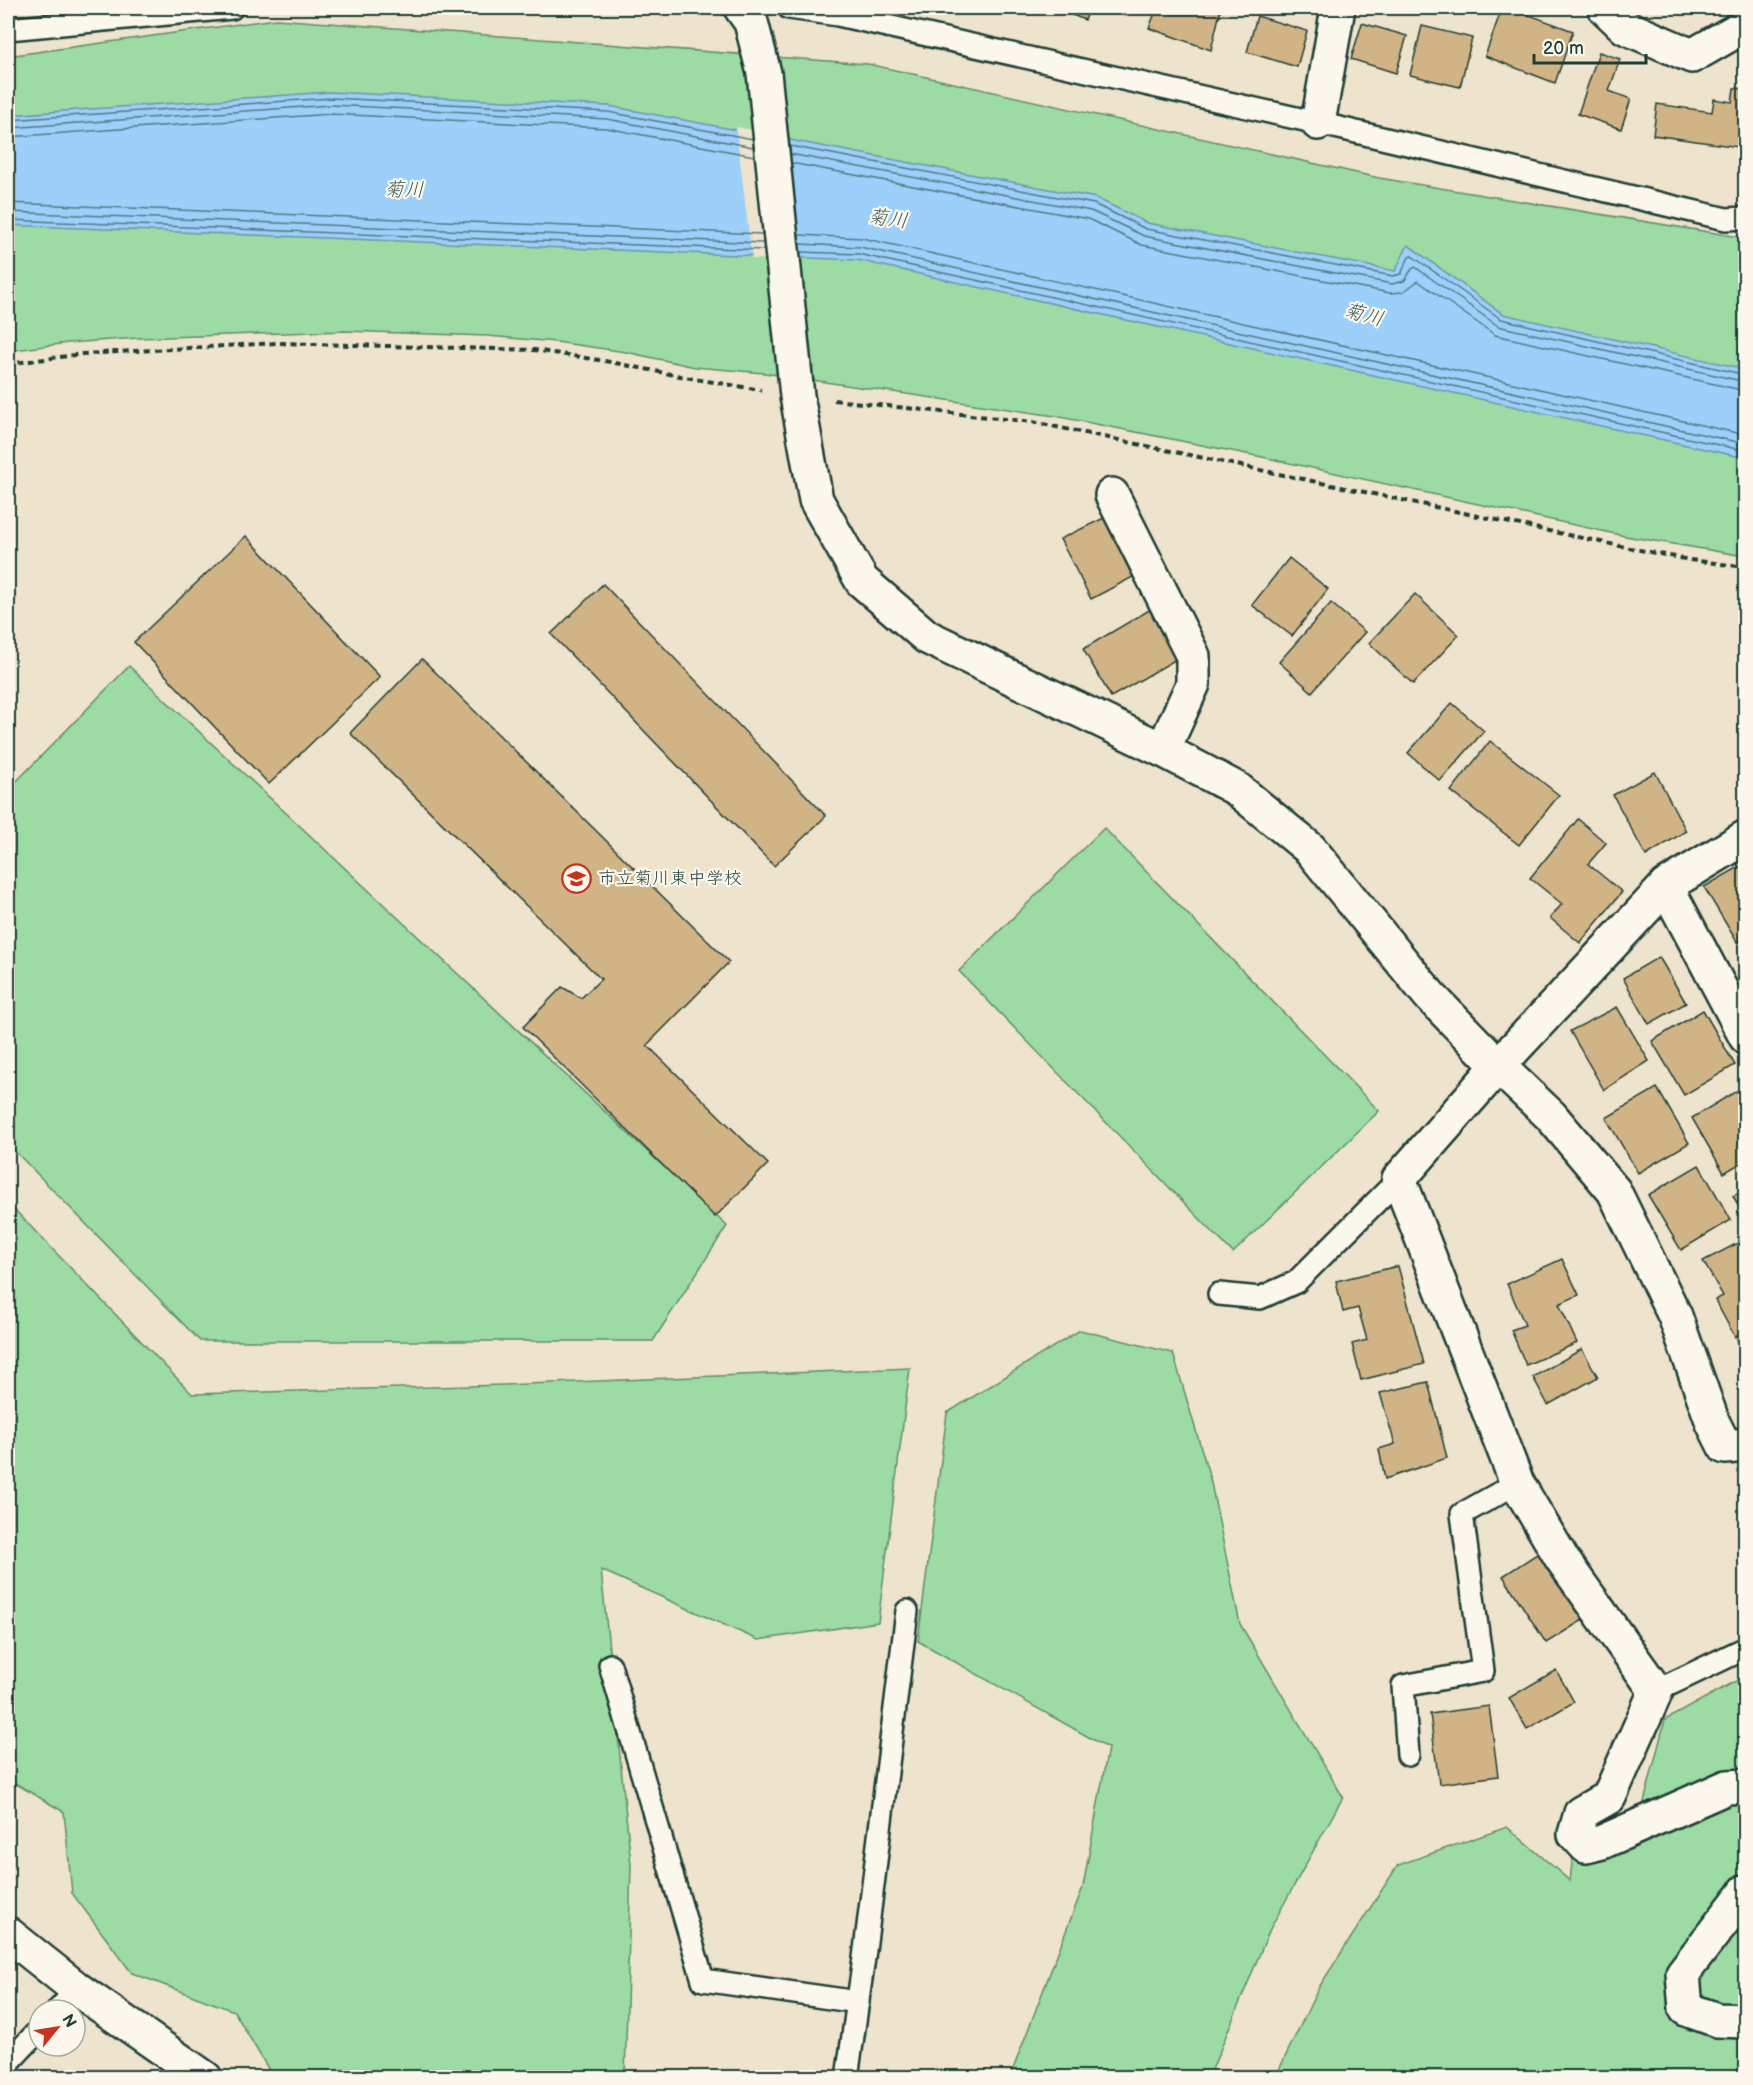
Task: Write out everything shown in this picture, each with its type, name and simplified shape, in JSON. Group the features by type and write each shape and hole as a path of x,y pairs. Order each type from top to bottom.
{"street":[{"path":"1605,8 1625,27 1692,56 1746,25"},
{"path":"1318,123 1330,9"},
{"path":"746,15 765,72 797,387 816,500 862,580 927,637 1163,750 1237,789 1310,849 1430,996 1498,1066 1551,1116 1614,1191 1675,1316 1713,1423 1725,1447 1746,1445"},
{"path":"1112,495 1193,656 1193,684 1163,750"},
{"path":"1746,837 1666,886 1498,1066 1399,1179 1517,1483 1562,1559 1656,1691 1609,1797 1581,1814 1575,1834 1586,1846 1602,1842 1727,1787 1746,1786"},
{"path":"1666,886 1746,1037"},
{"path":"1746,1891 1683,1973 1686,2009 1717,2020 1746,2021"},
{"path":"8,1934 66,1998"},
{"path":"87,2011 205,2078"}],"lane":[{"path":"8,29 232,8"},
{"path":"789,8 838,15 1318,123 1726,219 1746,218"},
{"path":"1219,1294 1260,1298 1296,1282 1399,1179"},
{"path":"1408,1755 1403,1686 1483,1671 1462,1514 1517,1483"},
{"path":"847,2078 907,1611"},
{"path":"1656,1691 1746,1648"},
{"path":"610,1665 703,1980 858,2002"},
{"path":"8,2063 27,2043"}],"path":[{"path":"8,364 81,354 277,344 534,350 605,361 695,380 797,387 1033,422 1620,546 1690,560 1746,567"}],"green space":[{"path":"276,19 868,64 1379,178 1745,238 1745,556 1625,536 1262,457 1055,416 764,373 695,367 626,352 556,342 487,336 344,331 138,338 68,343 8,351 8,56"},
{"path":"129,666 727,1226 653,1341 200,1341 8,1144 8,790"},
{"path":"1104,828 1379,1111 1233,1253 959,971"},
{"path":"8,1203 192,1394 504,1385 910,1368 878,1622 758,1640 601,1570 631,1864 625,2077 273,2077 234,2011 132,1973 72,1893 64,1812 8,1779"},
{"path":"1080,1330 1173,1353 1210,1478 1240,1624 1343,1797 1270,1929 1209,2077 1010,2077 1083,1887 1108,1748 918,1641 947,1413"},
{"path":"1745,1676 1745,1874 1683,1974 1745,1896 1745,2077 1275,2078 1319,1987 1398,1865 1507,1827 1570,1881 1575,1834 1641,1814 1665,1720"}],"water":[{"name":"菊川","path":"330,92 609,106 1096,198 1147,223 1395,271 1408,245 1503,314 1745,369 1745,458 857,260 8,225 8,115"}],"pier":[{"path":"736,127 788,136 801,261 752,259"}],"building":[{"path":"1054,8 1090,8 1085,20"},
{"path":"1157,8 1221,8 1211,50 1149,28"},
{"path":"1502,8 1510,8 1573,31 1555,83 1485,56"},
{"path":"1257,16 1307,31 1297,67 1247,52"},
{"path":"1362,23 1407,36 1396,73 1351,59"},
{"path":"1422,26 1472,38 1460,87 1410,75"},
{"path":"1599,52 1620,59 1609,91 1631,99 1621,129 1578,114"},
{"path":"1734,88 1746,89 1746,148 1653,135 1657,104 1712,112 1714,99 1732,102"},
{"path":"1104,518 1133,577 1091,599 1060,539"},
{"path":"246,536 380,677 269,784 134,642"},
{"path":"1289,558 1328,589 1292,636 1252,605"},
{"path":"603,584 826,816 774,866 551,634"},
{"path":"1415,594 1459,635 1413,684 1369,643"},
{"path":"1331,603 1365,632 1312,692 1279,662"},
{"path":"1151,609 1180,657 1111,697 1083,649"},
{"path":"422,659 729,962 647,1045 768,1164 715,1217 523,1027 562,987 581,998 601,979 350,733"},
{"path":"1452,703 1484,731 1440,781 1408,753"},
{"path":"1490,741 1559,795 1519,845 1451,791"},
{"path":"1655,772 1686,831 1646,856 1613,795"},
{"path":"1578,819 1606,843 1588,864 1622,892 1580,943 1550,918 1562,904 1530,878"},
{"path":"1746,863 1746,937 1737,942 1704,887"},
{"path":"1659,957 1686,1003 1649,1024 1623,978"},
{"path":"1617,1007 1649,1061 1604,1090 1570,1031"},
{"path":"1703,1010 1735,1065 1684,1095 1652,1041"},
{"path":"1743,1087 1746,1092 1746,1160 1724,1173 1692,1118"},
{"path":"1657,1088 1689,1143 1638,1173 1606,1118"},
{"path":"1699,1165 1731,1220 1681,1250 1648,1195"},
{"path":"1746,1189 1746,1218 1733,1196"},
{"path":"1738,1243 1746,1258 1746,1331 1735,1337 1715,1300 1723,1296 1703,1261"},
{"path":"1562,1259 1579,1295 1559,1304 1577,1343 1526,1365 1511,1330 1525,1325 1507,1284"},
{"path":"1398,1266 1424,1364 1361,1380 1352,1344 1367,1340 1358,1308 1343,1312 1336,1281"},
{"path":"1746,1336 1746,1363 1737,1339"},
{"path":"1582,1349 1598,1377 1548,1405 1533,1377"},
{"path":"1428,1382 1447,1458 1385,1479 1379,1449 1395,1444 1380,1393"},
{"path":"1540,1552 1583,1620 1546,1643 1503,1576"},
{"path":"1556,1670 1574,1702 1527,1729 1509,1698"},
{"path":"1489,1706 1498,1776 1439,1784 1430,1714"}],"place":[{"name":"市立菊川東中学校","path":"577,878"}]}
